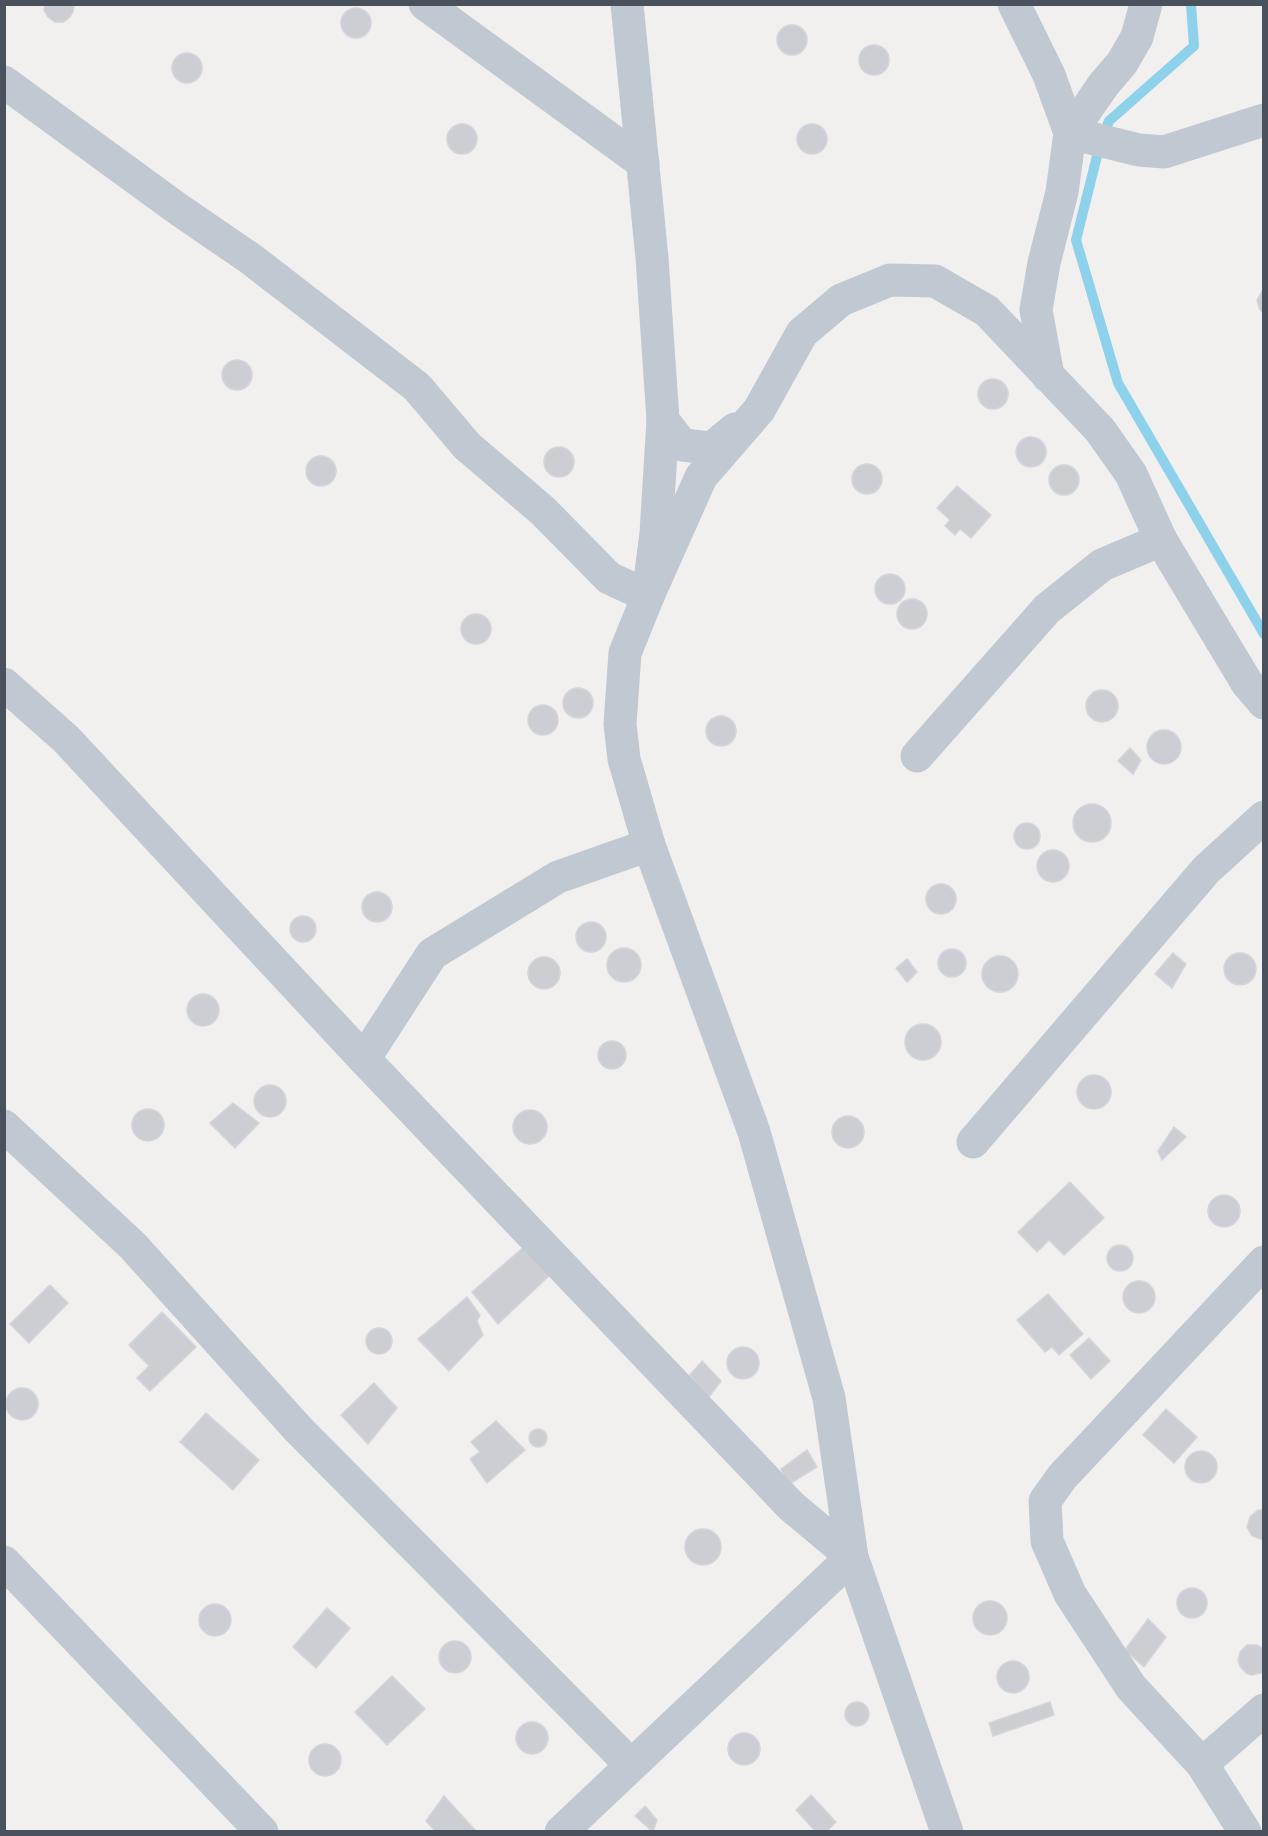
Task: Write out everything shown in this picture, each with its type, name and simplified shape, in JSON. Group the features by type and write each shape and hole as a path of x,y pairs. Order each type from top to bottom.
{"street":[{"path":"425,4 644,163"},
{"path":"627,4 644,163 663,420 656,533 648,596"},
{"path":"1014,4 1049,75 1070,133"},
{"path":"1048,376 1036,310 1044,263 1062,192 1070,133 1104,84 1122,63 1137,37 1146,4"},
{"path":"4,82 178,209 251,259 417,387 467,446 543,511 609,579 648,596"},
{"path":"1070,133 1138,150 1164,152 1263,120"},
{"path":"947,1832 852,1557 829,1398 754,1132 649,845 624,759 620,724 625,654 701,477 759,410 802,333 841,300 890,280 935,281 987,311 1100,430 1131,474 1161,540 1258,688"},
{"path":"663,420 682,445 712,448 759,410"},
{"path":"917,756 1047,609 1102,565 1161,540"},
{"path":"4,684 66,739 364,1059 791,1506 852,1557"},
{"path":"973,1142 1206,870 1263,817"},
{"path":"364,1059 432,954 558,877 649,845"},
{"path":"4,1126 133,1246 298,1429 631,1765"},
{"path":"1245,1832 1202,1764 1131,1687 1070,1594 1047,1541 1045,1501 1062,1477 1263,1262"},
{"path":"561,1832 852,1557"},
{"path":"4,1562 262,1832"},
{"path":"1202,1764 1263,1710"}],"building":[{"path":"45,4 74,4 73,12 63,22 55,22 44,10"},
{"path":"356,8 362,9 370,17 370,29 362,37 356,38 350,37 342,29 341,23 342,17 350,9"},
{"path":"792,25 798,26 806,34 806,46 798,54 792,55 786,54 778,46 777,40 778,34 786,26"},
{"path":"874,45 880,46 888,54 888,66 880,74 874,75 868,74 860,66 859,60 860,54 868,46"},
{"path":"187,53 193,54 201,62 201,74 193,82 187,83 181,82 173,74 172,68 173,62 181,54"},
{"path":"462,124 468,125 476,133 476,145 468,153 462,154 456,153 448,145 447,139 448,133 456,125"},
{"path":"812,124 818,125 826,133 826,145 818,153 812,154 806,153 798,145 797,139 798,133 806,125"},
{"path":"1264,288 1264,313 1260,310 1257,300"},
{"path":"237,360 243,361 251,369 251,381 243,389 237,390 231,389 223,381 222,375 223,369 231,361"},
{"path":"993,379 999,380 1007,388 1007,400 999,408 993,409 987,408 979,400 978,394 979,388 987,380"},
{"path":"1031,437 1037,438 1045,446 1045,458 1037,466 1031,467 1025,466 1017,458 1016,452 1017,446 1025,438"},
{"path":"559,447 565,448 573,456 573,468 565,476 559,477 553,476 545,468 544,462 545,456 553,448"},
{"path":"321,456 327,457 335,465 335,477 327,485 321,486 315,485 307,477 306,471 307,465 315,457"},
{"path":"867,464 873,465 881,473 881,485 873,493 867,494 861,493 853,485 852,479 853,473 861,465"},
{"path":"1064,465 1070,466 1078,474 1078,486 1070,494 1064,495 1058,494 1050,486 1049,480 1050,474 1058,466"},
{"path":"957,486 991,515 971,538 960,529 955,535 945,526 950,520 937,508"},
{"path":"890,574 896,575 904,583 904,595 896,603 890,604 884,603 876,595 875,589 876,583 884,575"},
{"path":"912,599 918,600 926,608 926,620 918,628 912,629 906,628 898,620 897,614 898,608 906,600"},
{"path":"476,614 482,615 490,623 490,635 482,643 476,644 470,643 462,635 461,629 462,623 470,615"},
{"path":"578,688 584,689 592,697 592,709 584,717 578,718 572,717 564,709 563,703 564,697 572,689"},
{"path":"1102,690 1113,695 1118,706 1113,717 1102,722 1091,717 1086,706 1091,695"},
{"path":"543,705 549,706 557,714 557,726 549,734 543,735 537,734 529,726 528,720 529,714 537,706"},
{"path":"721,716 727,717 735,725 735,737 727,745 721,746 715,745 707,737 706,731 707,725 715,717"},
{"path":"1164,730 1176,735 1181,747 1176,759 1164,764 1152,759 1147,747 1152,735"},
{"path":"1130,748 1141,760 1133,774 1118,761"},
{"path":"1092,804 1099,805 1105,810 1110,816 1110,830 1105,836 1099,841 1092,842 1085,841 1079,836 1074,830 1073,823 1074,816 1079,810 1085,805"},
{"path":"1027,823 1036,827 1040,836 1036,845 1027,849 1018,845 1014,836 1018,827"},
{"path":"1053,850 1064,855 1069,866 1064,877 1053,882 1042,877 1037,866 1042,855"},
{"path":"941,884 947,885 955,893 955,905 947,913 941,914 935,913 927,905 926,899 927,893 935,885"},
{"path":"377,892 383,893 391,901 391,913 383,921 377,922 371,921 363,913 362,907 363,901 371,893"},
{"path":"303,916 312,920 316,929 312,938 303,942 294,938 290,929 294,920"},
{"path":"591,922 602,926 606,937 602,948 591,952 580,948 576,937 580,926"},
{"path":"624,948 636,953 641,965 636,977 624,982 612,977 607,965 612,953"},
{"path":"952,949 962,953 966,963 962,973 952,977 942,973 938,963 942,953"},
{"path":"1173,953 1186,964 1172,988 1155,974"},
{"path":"1240,953 1251,958 1256,969 1251,980 1240,985 1229,980 1224,969 1229,958"},
{"path":"1000,956 1013,961 1018,974 1013,987 1000,992 987,987 982,974 987,961"},
{"path":"544,957 555,962 560,973 555,984 544,989 533,984 528,973 533,962"},
{"path":"907,959 917,972 907,982 896,968"},
{"path":"203,994 214,999 219,1010 214,1021 203,1026 192,1021 187,1010 192,999"},
{"path":"923,1024 936,1029 941,1042 936,1055 923,1060 910,1055 905,1042 910,1029"},
{"path":"612,1041 622,1045 626,1055 622,1065 612,1069 602,1065 598,1055 602,1045"},
{"path":"1094,1075 1106,1080 1111,1092 1106,1104 1094,1109 1082,1104 1077,1092 1082,1080"},
{"path":"270,1085 281,1090 286,1101 281,1112 270,1117 259,1112 254,1101 259,1090"},
{"path":"233,1103 259,1123 235,1148 210,1123"},
{"path":"148,1109 159,1114 164,1125 159,1136 148,1141 137,1136 132,1125 137,1114"},
{"path":"530,1110 542,1115 547,1127 542,1139 530,1144 518,1139 513,1127 518,1115"},
{"path":"848,1116 859,1121 864,1132 859,1143 848,1148 837,1143 832,1132 837,1121"},
{"path":"1174,1127 1186,1137 1162,1160 1158,1151"},
{"path":"1070,1182 1104,1218 1064,1255 1049,1240 1037,1252 1018,1232"},
{"path":"1224,1195 1236,1199 1240,1211 1236,1223 1224,1227 1212,1223 1208,1211 1212,1199"},
{"path":"1120,1245 1129,1249 1133,1258 1129,1267 1120,1271 1111,1267 1107,1258 1111,1249"},
{"path":"525,1246 551,1274 498,1324 472,1292"},
{"path":"1139,1281 1150,1286 1155,1297 1150,1308 1139,1313 1128,1308 1123,1297 1128,1286"},
{"path":"50,1285 68,1303 29,1343 10,1324"},
{"path":"1048,1294 1083,1334 1059,1355 1052,1347 1045,1352 1017,1320"},
{"path":"467,1297 480,1315 477,1321 483,1335 449,1371 418,1339"},
{"path":"162,1312 196,1347 150,1391 137,1378 149,1366 129,1345"},
{"path":"379,1328 388,1332 392,1341 388,1350 379,1354 370,1350 366,1341 370,1332"},
{"path":"1089,1338 1110,1361 1091,1379 1070,1355"},
{"path":"743,1347 755,1351 759,1363 755,1375 743,1379 731,1375 727,1363 731,1351"},
{"path":"702,1361 721,1381 708,1398 690,1375"},
{"path":"374,1383 397,1408 368,1444 341,1415"},
{"path":"22,1388 33,1393 38,1404 33,1415 22,1420 11,1415 6,1404 11,1393"},
{"path":"1166,1409 1197,1437 1174,1463 1143,1435"},
{"path":"206,1413 259,1460 233,1490 180,1442"},
{"path":"496,1421 525,1450 487,1483 470,1459 480,1452 471,1442"},
{"path":"534,1429 542,1429 547,1434 545,1445 534,1447 529,1442 529,1434"},
{"path":"807,1450 817,1467 788,1485 781,1469"},
{"path":"1201,1451 1212,1456 1217,1467 1212,1478 1201,1483 1190,1478 1185,1467 1190,1456"},
{"path":"1258,1510 1264,1510 1264,1540 1252,1536 1247,1527 1250,1517"},
{"path":"703,1529 715,1535 721,1547 715,1559 703,1565 691,1559 685,1547 691,1535"},
{"path":"1192,1588 1203,1592 1207,1603 1203,1614 1192,1618 1181,1614 1177,1603 1181,1592"},
{"path":"990,1601 1002,1606 1007,1618 1002,1630 990,1635 978,1630 973,1618 978,1606"},
{"path":"215,1604 226,1609 231,1620 226,1631 215,1636 204,1631 199,1620 204,1609"},
{"path":"327,1608 350,1628 316,1668 293,1647"},
{"path":"1148,1619 1166,1637 1144,1667 1125,1650"},
{"path":"455,1641 466,1646 471,1657 466,1668 455,1673 444,1668 439,1657 444,1646"},
{"path":"1247,1645 1257,1645 1264,1649 1264,1670 1261,1673 1251,1675 1240,1666 1238,1661 1240,1652"},
{"path":"1013,1661 1024,1666 1029,1677 1024,1688 1013,1693 1002,1688 997,1677 1002,1666"},
{"path":"392,1676 425,1709 387,1745 355,1712"},
{"path":"857,1702 866,1705 869,1714 866,1723 857,1726 848,1723 845,1714 848,1705"},
{"path":"1050,1702 1054,1715 993,1736 989,1723"},
{"path":"532,1722 543,1727 548,1738 543,1749 532,1754 521,1749 516,1738 521,1727"},
{"path":"744,1733 755,1738 760,1749 755,1760 744,1765 733,1760 728,1749 733,1738"},
{"path":"325,1744 336,1749 341,1760 336,1771 325,1776 314,1771 309,1760 314,1749"},
{"path":"811,1795 836,1822 826,1832 816,1832 796,1810"},
{"path":"444,1796 477,1832 436,1832 426,1821"},
{"path":"645,1806 657,1820 653,1832 635,1816"}],"waterway":[{"path":"1191,4 1194,46 1109,121 1101,140 1076,240 1118,383 1264,634"}]}
